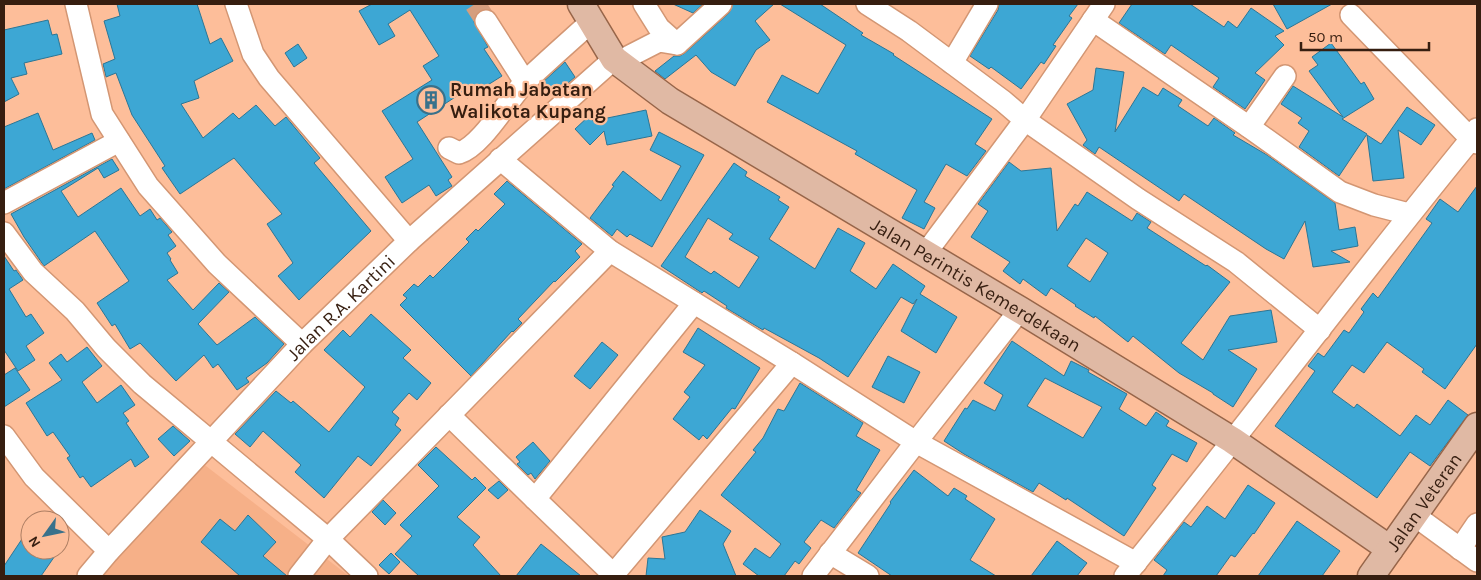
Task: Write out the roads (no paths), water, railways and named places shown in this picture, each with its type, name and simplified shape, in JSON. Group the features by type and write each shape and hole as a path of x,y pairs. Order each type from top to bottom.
{"main road":[{"name":"Jalan Perintis Kemerdekaan","path":"586,13 616,60 670,101 1020,310 1232,440 1390,549"},
{"name":"Jalan Veteran","path":"1371,576 1477,426"}],"street":[{"path":"76,4 102,114 148,186 217,264 302,344"},
{"path":"236,4 253,54 268,78 409,241"},
{"path":"644,4 659,28 677,44 721,4"},
{"path":"867,4 952,63 1025,120 1138,199 1236,262 1320,330"},
{"path":"952,63 987,4"},
{"path":"925,254 1025,120 1098,12 1340,192 1374,206 1409,214"},
{"path":"449,148 459,153 465,152 586,13"},
{"path":"500,159 610,251 916,442 1130,570 1320,330 1409,214 1475,137 1351,15"},
{"path":"486,21 525,82"},
{"name":"Jalan R.A. Kartini","path":"88,576 210,441 302,344 409,241 500,159 616,60 659,41 677,44"},
{"path":"1249,126 1284,76"},
{"path":"4,202 119,140"},
{"path":"4,233 33,272 75,311 106,348 142,384 328,539 367,576"},
{"path":"299,576 328,539 610,251"},
{"path":"535,499 694,303"},
{"path":"813,576 1020,310"},
{"path":"448,415 614,576 792,363"},
{"path":"4,436 34,477 109,551"},
{"path":"1414,515 1477,561"},
{"path":"1460,548 1477,524"},
{"path":"830,553 868,576"}],"tunnel":[{"path":"475,4 486,21"}],"place":[{"name":"Rumah Jabatan Walikota Kupang","path":"431,100"}]}
